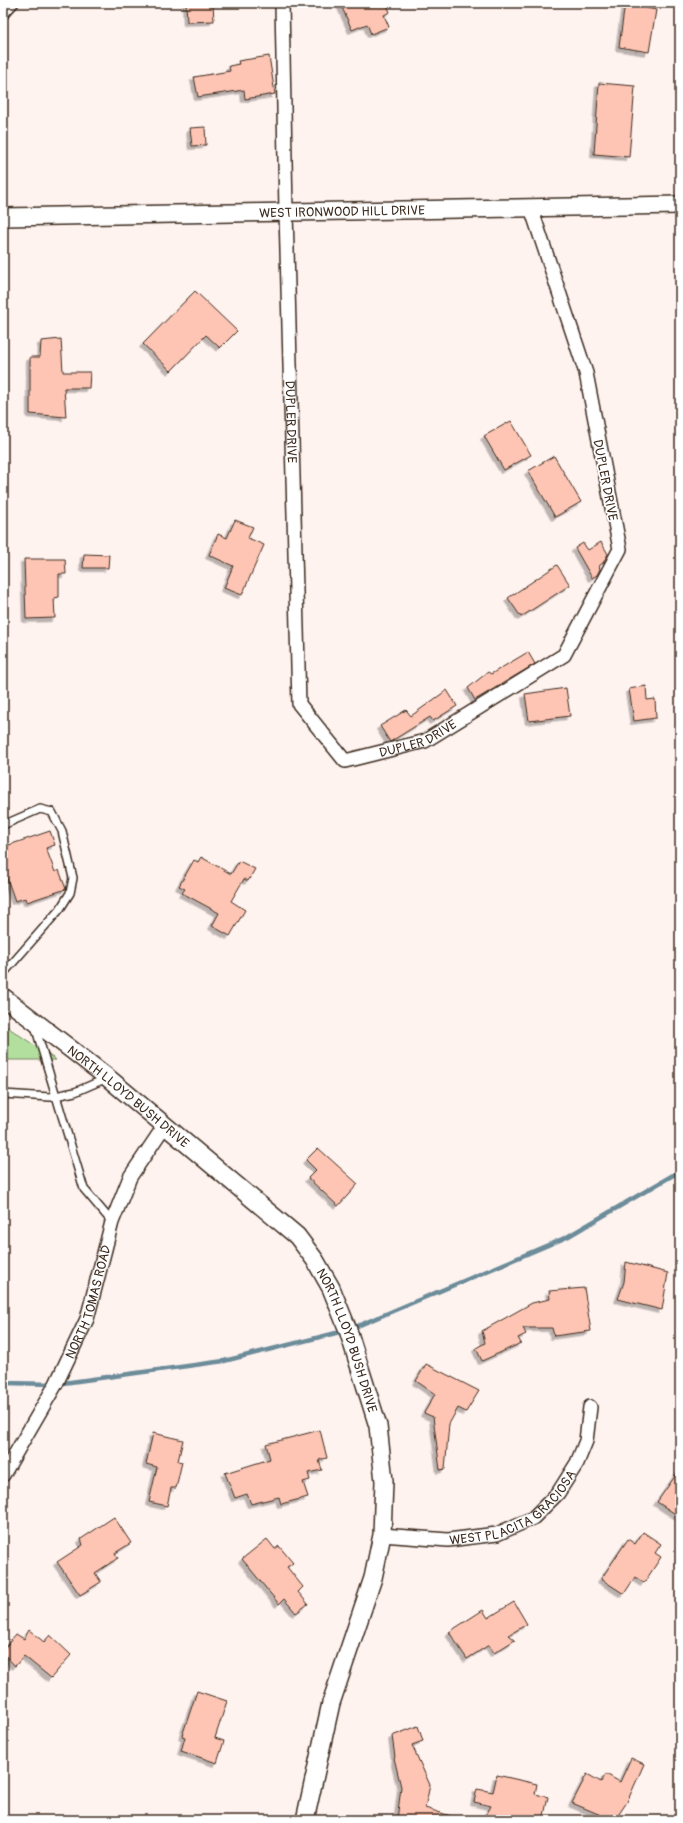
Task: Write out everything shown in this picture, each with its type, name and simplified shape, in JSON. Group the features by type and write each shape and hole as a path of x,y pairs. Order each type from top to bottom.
{"street":[{"path":"282,3 286,212"},
{"name":"WEST IRONWOOD HILL DRIVE","path":"3,217 680,205"},
{"name":"DUPLER DRIVE","path":"286,212 299,704 345,761 425,741 564,655 620,549 586,373 531,208"},
{"name":"NORTH LLOYD BUSH DRIVE","path":"3,997 165,1125 297,1236 315,1260 331,1288 348,1330 378,1426 384,1481 382,1535 373,1578 331,1703 305,1820"},
{"name":"NORTH TOMAS ROAD","path":"3,1475 56,1384 87,1319 112,1222 130,1177 165,1125"},
{"name":"WEST PLACITA GRACIOSA","path":"382,1535 448,1540 497,1534 533,1518 558,1493 577,1463 586,1441 590,1407"}],"lane":[{"path":"3,16 15,3"},
{"path":"3,825 40,809 52,812 62,830 73,878 70,893 60,909 3,974"},
{"path":"33,1020 84,1189 112,1222"},
{"path":"3,1094 55,1096 74,1092 107,1078"}],"green space":[{"path":"3,1024 56,1060 3,1060"}],"building":[{"path":"186,3 213,3 214,21 187,22"},
{"path":"340,3 386,3 390,12 384,15 389,27 371,34 367,24 352,30"},
{"path":"625,3 656,10 649,52 619,47"},
{"path":"269,56 275,94 245,99 244,90 198,97 194,77 230,71 229,66 239,64 238,61"},
{"path":"599,83 635,86 629,157 594,154"},
{"path":"205,127 206,145 192,146 190,128"},
{"path":"195,291 237,331 220,348 206,335 171,371 143,344"},
{"path":"61,339 63,372 90,372 89,388 64,388 66,417 30,414 30,357 40,357 41,341"},
{"path":"511,421 531,455 504,470 484,436"},
{"path":"554,456 581,502 555,517 528,471"},
{"path":"235,520 253,527 248,538 264,545 242,595 224,588 233,566 209,555 218,534 227,538"},
{"path":"601,542 608,554 603,563 599,566 600,569 597,575 592,578 575,548 583,543 588,550"},
{"path":"84,554 109,555 108,568 83,568"},
{"path":"24,559 65,559 66,574 59,574 59,597 54,598 55,618 26,619"},
{"path":"557,565 570,585 521,617 508,598"},
{"path":"528,652 535,664 475,700 468,688 488,672 491,674"},
{"path":"646,686 647,700 655,699 656,718 634,721 629,689"},
{"path":"566,688 570,716 529,721 525,694"},
{"path":"447,690 457,706 433,721 430,717 390,742 380,726 406,710 411,716"},
{"path":"50,831 55,845 46,848 55,872 59,870 66,889 27,902 26,898 15,901 3,867 3,847"},
{"path":"201,857 231,874 239,861 255,869 248,881 244,879 231,901 245,910 230,936 212,926 219,913 182,893 185,889 179,886 194,860 198,862"},
{"path":"318,1148 358,1184 338,1206 308,1178 316,1170 306,1160"},
{"path":"626,1262 668,1273 662,1310 618,1299 624,1282"},
{"path":"584,1288 591,1331 554,1336 552,1328 523,1328 526,1334 518,1338 521,1343 482,1361 476,1348 485,1343 482,1331 532,1303 550,1299 549,1291"},
{"path":"426,1364 479,1391 466,1412 458,1408 449,1424 445,1469 440,1470 433,1417 424,1413 435,1394 416,1381"},
{"path":"320,1430 327,1458 319,1460 322,1470 308,1473 310,1480 303,1482 308,1497 281,1504 279,1497 251,1504 247,1494 235,1498 225,1473 270,1459 266,1444"},
{"path":"153,1433 183,1440 178,1461 182,1462 176,1488 171,1488 167,1506 149,1502 157,1467 146,1464"},
{"path":"680,1469 680,1517 657,1502"},
{"path":"114,1517 131,1543 115,1553 118,1558 95,1573 101,1582 80,1595 57,1562 83,1545 81,1539"},
{"path":"643,1532 661,1544 655,1553 661,1557 644,1583 635,1577 624,1594 601,1579 628,1539 635,1544"},
{"path":"267,1539 275,1549 279,1546 293,1563 287,1567 303,1587 298,1592 308,1604 296,1613 284,1599 279,1604 242,1559"},
{"path":"514,1602 527,1624 509,1635 515,1640 494,1653 489,1645 467,1659 449,1632 483,1610 488,1618"},
{"path":"29,1630 44,1642 50,1635 71,1655 51,1678 24,1656 15,1666 3,1653 3,1650 16,1634 24,1639"},
{"path":"197,1691 227,1701 215,1738 224,1741 217,1763 181,1751 185,1737 182,1736"},
{"path":"418,1726 423,1741 412,1745 430,1785 425,1808 454,1817 454,1820 397,1820 401,1787 394,1758 392,1736"},
{"path":"631,1758 644,1764 627,1802 615,1820 601,1820 603,1816 572,1803 587,1774 601,1782 606,1774 620,1782"},
{"path":"497,1775 537,1784 535,1794 548,1797 543,1820 511,1820 486,1815 491,1806 474,1802 477,1789 493,1792"}],"waterway":[{"path":"3,1383 56,1384 224,1361 348,1330 567,1237 680,1171"}]}
